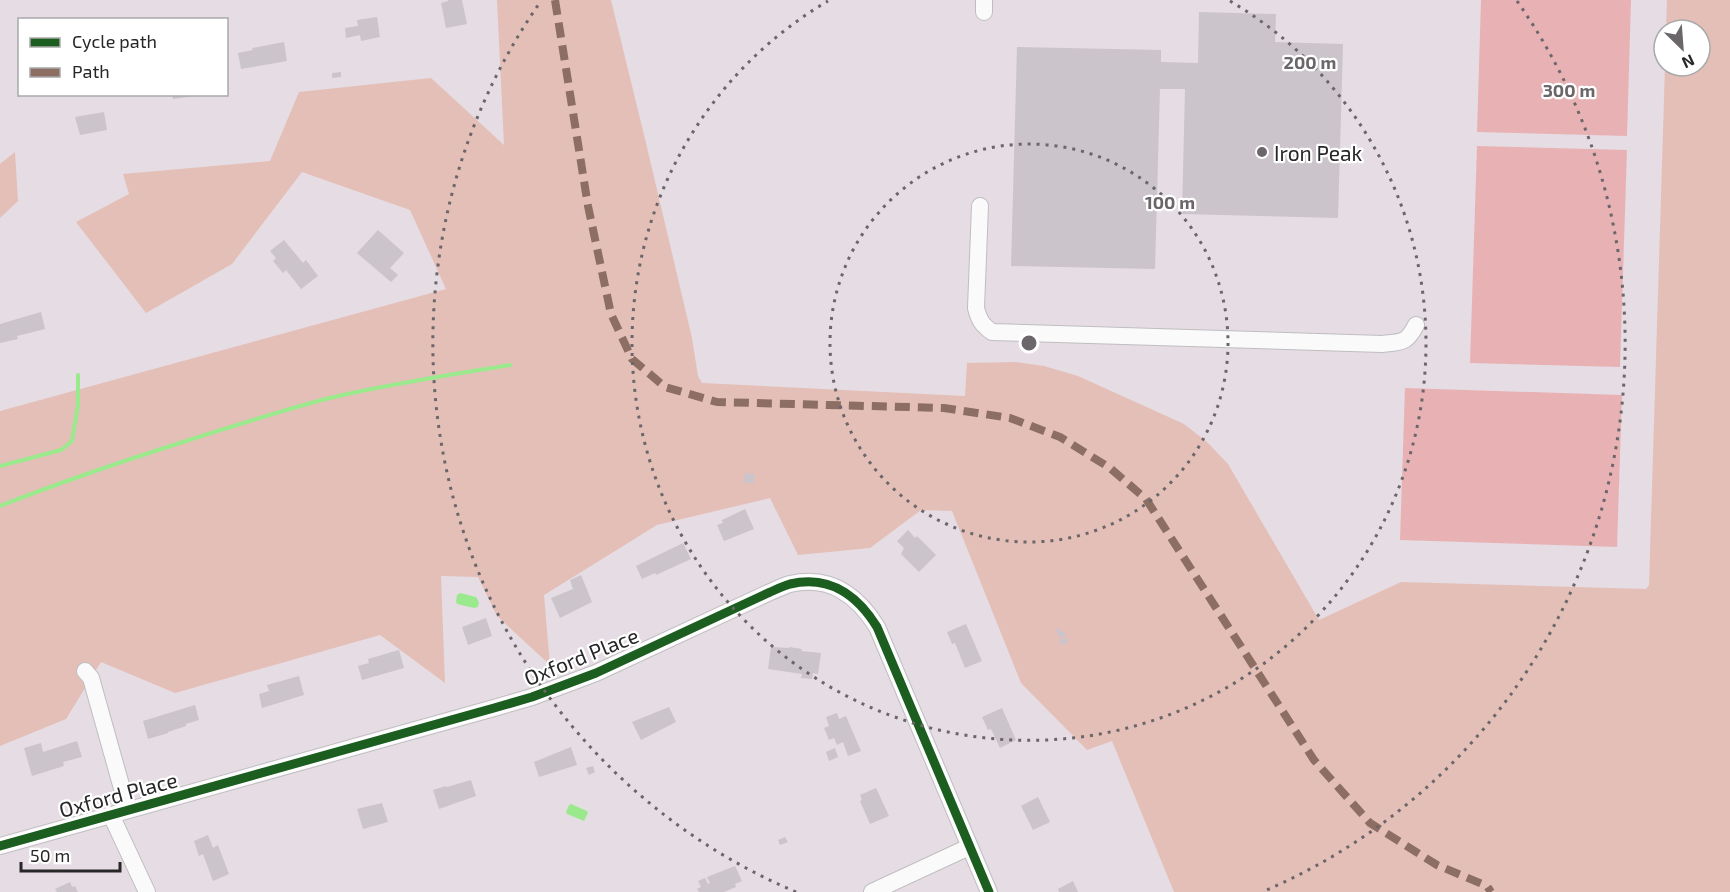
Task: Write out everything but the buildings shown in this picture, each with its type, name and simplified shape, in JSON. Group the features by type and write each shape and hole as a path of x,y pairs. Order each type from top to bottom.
{"street":[{"path":"980,206 976,308 979,320 992,332 1382,344 1404,341 1416,325"},
{"name":"Oxford Place","path":"0,846 532,697 596,673 768,593 790,584 807,582 840,589 866,610 877,627 988,892"},
{"path":"84,671 91,678 128,810"},
{"path":"111,815 147,892"},
{"path":"872,892 969,848"}],"shaded area":[{"path":"497,0 611,0 692,338 698,376 702,383 965,396 967,363 1016,362 1044,366 1078,376 1184,424 1207,442 1228,464 1319,620 1401,582 1646,589 1649,585 1665,78 1712,78 1712,18 1666,18 1667,0 1730,0 1730,892 1174,892 1112,741 1087,750 1021,683 952,511 921,510 870,548 798,555 770,498 657,525 544,595 550,665 497,616 478,577 441,576 445,683 380,635 175,693 101,662 66,719 0,746 0,411 446,289 410,210 302,172 232,264 146,313 76,222 129,194 123,174 270,161 299,92 431,78 504,145"},
{"path":"1481,0 1631,0 1627,136 1477,132"},
{"path":"1477,146 1627,150 1620,367 1470,363"},
{"path":"15,152 18,201 0,218 0,164"},
{"path":"1405,388 1622,395 1617,547 1400,540"},
{"path":"460,593 476,597 479,602 478,607 457,604 457,595"},
{"path":"571,804 587,811 584,821 567,814"}],"waterway":[{"path":"0,506 139,456 312,403 397,384 510,365"},
{"path":"0,466 61,450 72,441 78,405 78,375"}],"marked path":[{"path":"555,0 588,206 611,314 632,359 665,387 717,402 944,408 1010,418 1060,437 1110,468 1146,499 1314,760 1370,823 1437,865 1487,886 1491,892"}],"cycle path":[{"path":"0,846 532,697 596,673 782,587 804,582 818,582 830,585 851,597 877,627 989,892"}],"place":[{"name":"Iron Peak","path":"1262,152"}]}
